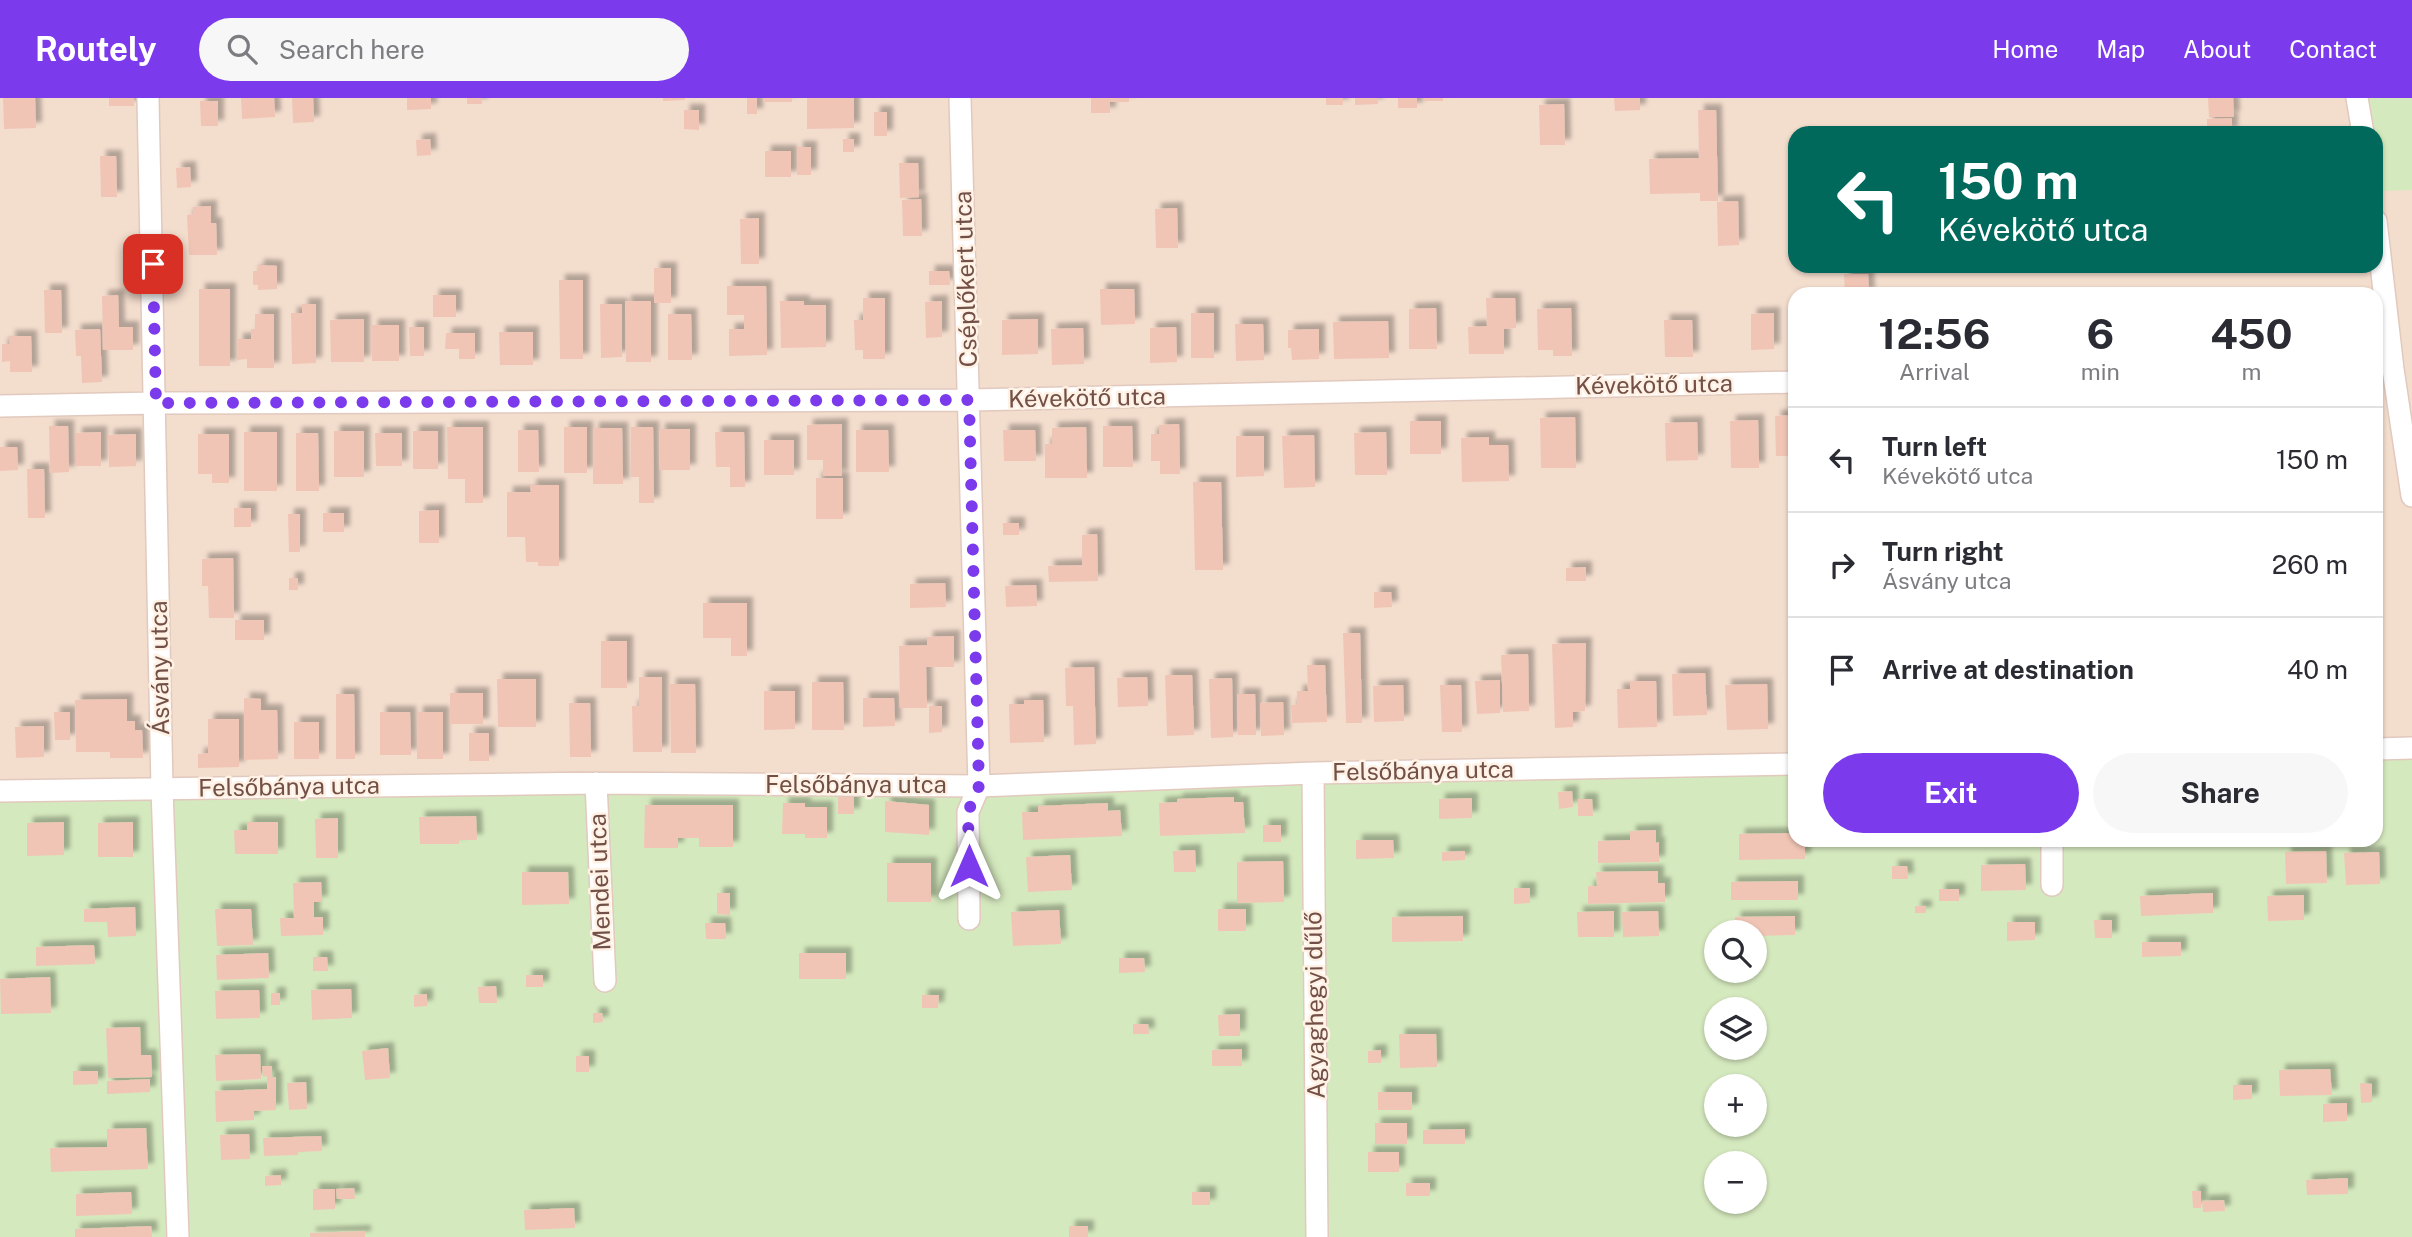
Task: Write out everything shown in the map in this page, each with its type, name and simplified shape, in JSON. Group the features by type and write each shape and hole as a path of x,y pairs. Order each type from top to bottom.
{"street":[{"name":"Ásvány utca","path":"148,98 162,789 178,1237"},
{"name":"Cséplőkert utca","path":"960,98 979,786 968,812 969,919"},
{"path":"2357,98 2362,126"},
{"path":"2383,254 2402,344 2385,369 2412,496"},
{"name":"Kévekötő utca","path":"0,406 969,400 1788,382"},
{"path":"2383,749 2412,748"},
{"name":"Felsőbánya utca","path":"0,791 596,783 979,786 1313,773 1788,764"},
{"name":"Agyaghegyi dűlő","path":"1313,773 1317,1237"},
{"name":"Mendei utca","path":"596,783 604,981"},
{"path":"2052,847 2052,884"}],"shaded area":[{"path":"0,98 2412,98 2412,748 2383,749 2383,287 1788,287 1788,764 0,791"}],"green space":[{"path":"2369,98 2412,98 2412,190 2383,191 2383,126 2373,126"},
{"path":"2412,748 2412,1237 0,1237 0,791 1788,764 1788,847 2383,847 2383,749"}],"building":[{"path":"3,98 35,98 36,128 4,129"},
{"path":"109,98 134,98 134,106 109,106"},
{"path":"241,98 274,98 275,117 242,119"},
{"path":"292,98 313,98 314,122 293,123"},
{"path":"407,98 431,98 431,109 407,110"},
{"path":"467,98 482,98 482,104 467,104"},
{"path":"663,98 685,98 685,100 663,101"},
{"path":"747,98 757,98 757,114 747,114"},
{"path":"763,98 792,98 792,102 763,102"},
{"path":"807,98 854,98 854,128 807,129"},
{"path":"1091,98 1129,98 1129,102 1110,102 1110,113 1091,113"},
{"path":"1326,98 1343,98 1343,105 1326,105"},
{"path":"1355,98 1378,98 1378,104 1355,105"},
{"path":"1398,98 1417,98 1417,108 1398,108"},
{"path":"1424,98 1443,98 1443,101 1424,101"},
{"path":"1614,98 1640,98 1640,110 1615,111"},
{"path":"2208,98 2233,98 2234,117 2209,117"},
{"path":"200,101 218,101 218,126 201,126"},
{"path":"1564,104 1565,145 1540,145 1539,105"},
{"path":"684,110 699,110 699,130 684,129"},
{"path":"1698,110 1716,110 1718,201 1700,201 1700,193 1650,194 1649,159 1699,158"},
{"path":"874,112 887,112 887,136 874,136"},
{"path":"2232,118 2232,126 2207,126 2207,119"},
{"path":"430,139 431,155 417,156 416,140"},
{"path":"843,139 854,139 854,152 843,152"},
{"path":"797,147 811,147 811,175 797,175"},
{"path":"765,151 791,151 791,177 765,177"},
{"path":"100,156 116,156 117,197 101,197"},
{"path":"899,163 918,163 919,197 900,198"},
{"path":"190,167 191,187 177,188 176,168"},
{"path":"921,199 922,236 903,236 902,200"},
{"path":"1738,201 1739,245 1718,246 1717,202"},
{"path":"211,206 211,223 216,223 217,255 189,255 187,215 193,214 193,207"},
{"path":"1177,208 1178,248 1156,248 1155,209"},
{"path":"759,218 759,264 741,264 740,219"},
{"path":"258,265 277,266 277,289 258,290 258,285 253,285 253,271 258,271"},
{"path":"654,268 671,268 671,303 654,303"},
{"path":"929,271 949,271 950,285 929,285"},
{"path":"1844,274 1868,274 1869,287 1845,287"},
{"path":"559,280 583,280 583,359 560,359"},
{"path":"727,286 766,286 767,355 729,356 729,329 744,329 744,315 727,315"},
{"path":"199,289 230,289 230,366 199,366"},
{"path":"1100,289 1134,289 1135,324 1101,325"},
{"path":"44,290 61,290 62,333 45,333"},
{"path":"118,295 119,327 133,327 133,350 103,350 102,296"},
{"path":"433,295 456,295 456,317 433,317"},
{"path":"863,298 885,298 885,359 863,359 863,350 855,350 854,320 863,320"},
{"path":"1486,298 1515,298 1516,328 1504,329 1504,354 1469,354 1468,327 1487,326"},
{"path":"625,301 651,301 651,362 626,362"},
{"path":"780,301 826,305 826,347 781,348"},
{"path":"942,301 942,337 926,338 925,302"},
{"path":"302,304 316,304 316,363 292,364 291,313 302,313"},
{"path":"600,304 622,304 622,357 601,358"},
{"path":"1436,308 1437,349 1409,349 1409,309"},
{"path":"1571,308 1572,356 1553,356 1553,350 1538,350 1537,309"},
{"path":"1191,313 1214,313 1214,358 1191,358"},
{"path":"1774,313 1774,349 1751,350 1751,314"},
{"path":"255,314 274,314 274,368 247,368 247,359 237,360 237,339 251,339 251,329 255,329"},
{"path":"668,314 691,314 692,360 668,360"},
{"path":"364,319 364,362 331,362 330,320"},
{"path":"1038,319 1038,354 1002,355 1002,320"},
{"path":"1664,320 1692,320 1693,357 1665,357"},
{"path":"1388,321 1389,358 1334,359 1333,322"},
{"path":"1235,324 1263,324 1264,360 1236,361"},
{"path":"372,325 399,325 399,361 372,361"},
{"path":"409,327 424,327 424,356 410,356"},
{"path":"1176,327 1177,362 1150,363 1150,328"},
{"path":"1083,328 1084,364 1052,365 1051,329"},
{"path":"100,329 102,382 82,383 81,356 76,356 75,330"},
{"path":"1319,329 1319,359 1292,360 1291,348 1288,348 1288,330"},
{"path":"499,332 533,332 533,365 500,365"},
{"path":"446,333 475,333 475,359 459,359 459,349 445,349"},
{"path":"9,336 31,336 32,372 10,372 10,361 2,362 2,344 10,344"},
{"path":"1788,415 1788,456 1776,456 1775,416"},
{"path":"1575,417 1576,468 1541,468 1540,418"},
{"path":"1758,420 1759,468 1731,468 1730,421"},
{"path":"1410,421 1441,421 1441,454 1410,454"},
{"path":"1697,422 1698,460 1666,461 1665,423"},
{"path":"842,424 842,476 823,476 823,460 807,460 807,425"},
{"path":"1179,424 1180,474 1160,474 1160,461 1151,461 1151,434 1159,434 1159,425"},
{"path":"49,426 68,426 69,472 50,473"},
{"path":"1103,426 1132,426 1133,467 1103,467"},
{"path":"447,427 483,427 483,503 465,503 465,479 448,479"},
{"path":"564,427 587,427 587,473 564,473"},
{"path":"631,427 653,427 654,503 639,503 639,477 631,477"},
{"path":"1086,427 1087,478 1045,478 1045,444 1052,444 1052,428"},
{"path":"593,428 622,428 623,484 593,484"},
{"path":"659,429 690,429 690,470 660,470"},
{"path":"518,430 538,430 539,472 518,472"},
{"path":"856,430 888,430 889,472 856,472"},
{"path":"1003,430 1035,430 1036,461 1004,461"},
{"path":"334,431 364,431 364,477 334,477"},
{"path":"413,431 438,431 438,469 413,469"},
{"path":"101,432 101,466 76,466 76,433"},
{"path":"244,432 277,432 277,491 244,491"},
{"path":"715,432 744,432 745,487 730,487 730,467 716,467"},
{"path":"1386,432 1387,475 1355,475 1354,433"},
{"path":"296,433 318,433 319,491 296,491"},
{"path":"375,433 402,433 402,466 376,466"},
{"path":"136,434 136,466 109,467 108,435"},
{"path":"198,434 229,434 229,483 212,483 212,474 198,474"},
{"path":"1314,435 1315,487 1284,488 1282,436"},
{"path":"1236,436 1264,436 1264,476 1236,477"},
{"path":"1489,437 1489,445 1508,445 1509,481 1462,482 1461,438"},
{"path":"764,440 794,440 794,475 764,475"},
{"path":"0,447 17,447 18,470 0,471"},
{"path":"27,469 44,469 45,518 28,518"},
{"path":"816,478 843,478 843,519 816,519"},
{"path":"1193,482 1221,482 1223,570 1195,570"},
{"path":"530,485 559,485 559,566 538,566 538,562 526,562 525,537 507,537 507,492 531,492"},
{"path":"234,508 251,508 251,527 234,527"},
{"path":"439,510 439,543 419,543 419,511"},
{"path":"323,513 344,513 344,532 323,532"},
{"path":"288,514 300,514 300,552 289,552"},
{"path":"1003,523 1019,523 1019,535 1003,535"},
{"path":"1097,534 1098,581 1049,582 1048,566 1082,565 1082,535"},
{"path":"233,558 234,618 209,618 208,586 202,586 202,559"},
{"path":"1586,567 1586,581 1566,581 1566,568"},
{"path":"289,578 298,578 298,590 289,590"},
{"path":"945,583 946,607 910,608 910,584"},
{"path":"1036,585 1037,606 1006,607 1005,586"},
{"path":"1374,592 1391,592 1392,607 1374,608"},
{"path":"703,603 747,603 747,656 731,656 731,638 703,638"},
{"path":"235,620 264,620 264,640 235,640"},
{"path":"1343,633 1360,633 1362,723 1346,723"},
{"path":"954,636 954,667 926,667 927,708 900,708 899,646 927,645 927,637"},
{"path":"601,641 627,641 627,688 601,688"},
{"path":"1586,643 1585,711 1573,712 1573,727 1555,728 1552,644"},
{"path":"1528,654 1529,711 1503,712 1501,655"},
{"path":"1307,665 1325,665 1327,722 1292,723 1291,705 1297,705 1297,691 1308,691"},
{"path":"1094,667 1096,744 1074,745 1073,706 1066,706 1065,668"},
{"path":"1705,673 1707,715 1673,716 1672,674"},
{"path":"1165,675 1192,675 1194,735 1167,736"},
{"path":"639,677 662,677 662,752 633,752 632,706 639,706"},
{"path":"1147,677 1148,706 1118,707 1117,678"},
{"path":"1232,678 1233,737 1211,738 1209,679"},
{"path":"497,679 536,679 536,727 498,727"},
{"path":"1500,680 1500,713 1477,714 1475,681"},
{"path":"1630,681 1656,681 1657,727 1618,728 1617,689 1630,689"},
{"path":"812,682 843,682 844,730 812,730"},
{"path":"670,684 695,684 696,753 671,753"},
{"path":"1767,684 1768,729 1727,730 1725,685"},
{"path":"1403,685 1404,721 1374,722 1373,686"},
{"path":"1440,685 1461,685 1462,732 1442,732"},
{"path":"764,691 795,691 795,729 764,730"},
{"path":"450,693 483,693 483,724 450,724"},
{"path":"336,694 354,694 355,759 336,759"},
{"path":"1237,694 1255,694 1256,735 1238,735"},
{"path":"244,698 261,699 261,710 277,710 278,759 244,760"},
{"path":"863,698 894,698 895,726 863,727"},
{"path":"127,699 127,721 135,721 135,730 142,730 143,758 110,758 110,752 76,752 75,700"},
{"path":"1024,700 1043,700 1044,742 1010,743 1009,704 1024,704"},
{"path":"1283,702 1284,735 1261,736 1260,703"},
{"path":"569,703 590,703 591,757 570,757"},
{"path":"929,706 942,706 942,732 929,733"},
{"path":"54,712 70,712 70,740 55,740"},
{"path":"380,712 410,712 411,755 380,755"},
{"path":"417,712 443,712 443,759 417,759"},
{"path":"208,719 239,719 239,767 198,768 198,754 208,753"},
{"path":"294,722 319,722 319,759 294,759"},
{"path":"44,726 44,757 16,758 15,727"},
{"path":"469,733 489,733 489,761 469,761"},
{"path":"1572,791 1573,807 1559,809 1558,792"},
{"path":"838,797 854,797 854,814 838,814"},
{"path":"1234,797 1234,802 1243,802 1245,833 1160,836 1159,803 1177,802 1177,799"},
{"path":"1472,798 1472,818 1439,819 1439,799"},
{"path":"1578,799 1592,799 1593,816 1578,816"},
{"path":"885,801 929,805 929,835 885,832"},
{"path":"783,803 827,807 827,838 782,834"},
{"path":"1108,803 1108,811 1120,810 1122,836 1023,840 1022,812 1038,812 1038,806"},
{"path":"645,805 733,805 733,847 699,847 699,838 678,838 678,848 644,848"},
{"path":"476,816 477,840 459,840 459,844 420,844 419,817"},
{"path":"338,818 338,858 316,858 315,819"},
{"path":"64,822 64,855 27,856 27,823"},
{"path":"133,822 133,857 98,857 98,823"},
{"path":"247,822 278,822 278,854 235,854 234,830 247,830"},
{"path":"1263,825 1281,825 1281,842 1263,842"},
{"path":"1656,830 1659,862 1598,863 1598,841 1630,840 1630,831"},
{"path":"1788,833 1788,847 1805,847 1805,859 1739,860 1739,834"},
{"path":"1356,840 1393,840 1394,858 1356,859"},
{"path":"1195,850 1196,872 1174,872 1173,851"},
{"path":"1465,851 1465,860 1442,861 1442,852"},
{"path":"2326,851 2327,883 2286,884 2285,852"},
{"path":"2379,852 2380,884 2346,885 2344,853"},
{"path":"1070,855 1072,890 1028,892 1026,857"},
{"path":"1283,861 1284,902 1237,903 1237,862"},
{"path":"887,863 931,863 931,902 887,902"},
{"path":"2025,864 2026,890 1981,891 1981,865"},
{"path":"1892,866 1907,866 1908,879 1892,879"},
{"path":"1658,871 1658,883 1665,883 1665,902 1588,904 1588,886 1597,886 1596,872"},
{"path":"522,872 568,872 569,904 522,905"},
{"path":"1798,881 1798,900 1731,900 1731,882"},
{"path":"321,882 322,902 314,902 314,917 323,917 323,935 281,936 280,918 294,918 293,883"},
{"path":"1514,888 1530,888 1530,903 1514,904"},
{"path":"1939,889 1959,889 1959,901 1939,901"},
{"path":"717,893 730,893 730,915 717,914"},
{"path":"2213,893 2213,913 2141,916 2140,896"},
{"path":"2304,895 2304,920 2268,921 2267,896"},
{"path":"1915,906 1926,906 1926,913 1915,913"},
{"path":"135,907 136,936 108,937 107,922 84,922 84,909"},
{"path":"215,909 251,909 253,945 217,946"},
{"path":"1218,909 1246,909 1246,931 1218,931"},
{"path":"1059,910 1061,944 1013,946 1011,912"},
{"path":"1614,911 1614,937 1578,937 1577,912"},
{"path":"1658,911 1659,936 1623,937 1622,912"},
{"path":"1463,916 1463,941 1392,942 1392,917"},
{"path":"1795,916 1795,935 1767,936 1767,920 1735,920 1735,917"},
{"path":"2094,920 2112,920 2112,938 2095,938"},
{"path":"2007,922 2035,922 2035,940 2007,941"},
{"path":"705,923 725,923 726,939 706,939"},
{"path":"2142,942 2181,942 2181,956 2142,957"},
{"path":"94,945 95,964 36,966 36,947"},
{"path":"268,953 269,978 217,980 216,955"},
{"path":"799,953 846,953 846,979 799,979"},
{"path":"313,957 327,957 328,971 313,971"},
{"path":"1119,958 1144,958 1145,972 1119,973"},
{"path":"526,975 543,975 543,987 526,987"},
{"path":"50,977 51,1013 1,1014 0,979"},
{"path":"496,986 497,1003 479,1003 478,987"},
{"path":"351,989 352,1018 312,1020 311,990"},
{"path":"259,990 260,1018 216,1019 215,991"},
{"path":"271,993 280,993 280,1005 271,1005"},
{"path":"427,994 427,1006 414,1007 414,995"},
{"path":"922,995 939,995 938,1008 922,1008"},
{"path":"593,1013 602,1013 603,1022 593,1023"},
{"path":"1240,1014 1240,1036 1219,1036 1218,1015"},
{"path":"1133,1024 1148,1024 1149,1034 1133,1034"},
{"path":"140,1027 141,1055 151,1055 152,1077 108,1078 106,1028"},
{"path":"1399,1034 1436,1034 1437,1067 1400,1068"},
{"path":"388,1048 390,1078 365,1080 362,1051"},
{"path":"1242,1049 1242,1066 1212,1066 1212,1050"},
{"path":"1381,1050 1381,1063 1368,1063 1368,1051"},
{"path":"260,1054 261,1079 216,1081 215,1055"},
{"path":"576,1056 589,1056 589,1072 576,1072"},
{"path":"262,1066 272,1066 272,1077 276,1077 276,1110 254,1111 254,1120 216,1122 215,1091 267,1089 267,1076 263,1077"},
{"path":"2330,1069 2332,1095 2280,1096 2279,1070"},
{"path":"73,1071 98,1071 98,1084 73,1085"},
{"path":"150,1079 150,1092 107,1094 107,1081"},
{"path":"306,1082 307,1109 289,1110 287,1083"},
{"path":"2360,1083 2372,1084 2372,1102 2361,1103"},
{"path":"2233,1085 2252,1085 2252,1099 2233,1100"},
{"path":"1378,1092 1412,1092 1412,1110 1378,1110"},
{"path":"2347,1103 2347,1121 2323,1122 2323,1104"},
{"path":"1375,1123 1407,1123 1407,1144 1375,1144"},
{"path":"146,1128 148,1169 51,1172 50,1148 107,1147 107,1129"},
{"path":"1465,1129 1465,1144 1423,1144 1423,1130"},
{"path":"249,1134 250,1159 221,1160 220,1135"},
{"path":"321,1136 322,1151 264,1156 263,1138"},
{"path":"1368,1152 1399,1152 1399,1172 1368,1172"},
{"path":"281,1175 281,1185 265,1186 265,1176"},
{"path":"2348,1178 2348,1194 2307,1195 2306,1180"},
{"path":"1406,1183 1430,1183 1430,1196 1406,1196"},
{"path":"354,1188 355,1199 337,1199 336,1189"},
{"path":"313,1189 335,1189 335,1209 313,1210"},
{"path":"2192,1191 2201,1191 2201,1208 2193,1208"},
{"path":"131,1192 132,1214 76,1216 76,1194"},
{"path":"1192,1192 1210,1192 1210,1205 1192,1205"},
{"path":"2224,1200 2225,1211 2203,1212 2202,1201"},
{"path":"574,1208 575,1228 525,1230 524,1210"},
{"path":"151,1226 152,1237 75,1237 75,1229"},
{"path":"1069,1226 1088,1226 1088,1237 1069,1237"},
{"path":"365,1231 365,1237 310,1237 310,1233"}],"route":[{"path":"153,264 156,403 969,400 979,786 968,812 969,866"}]}
